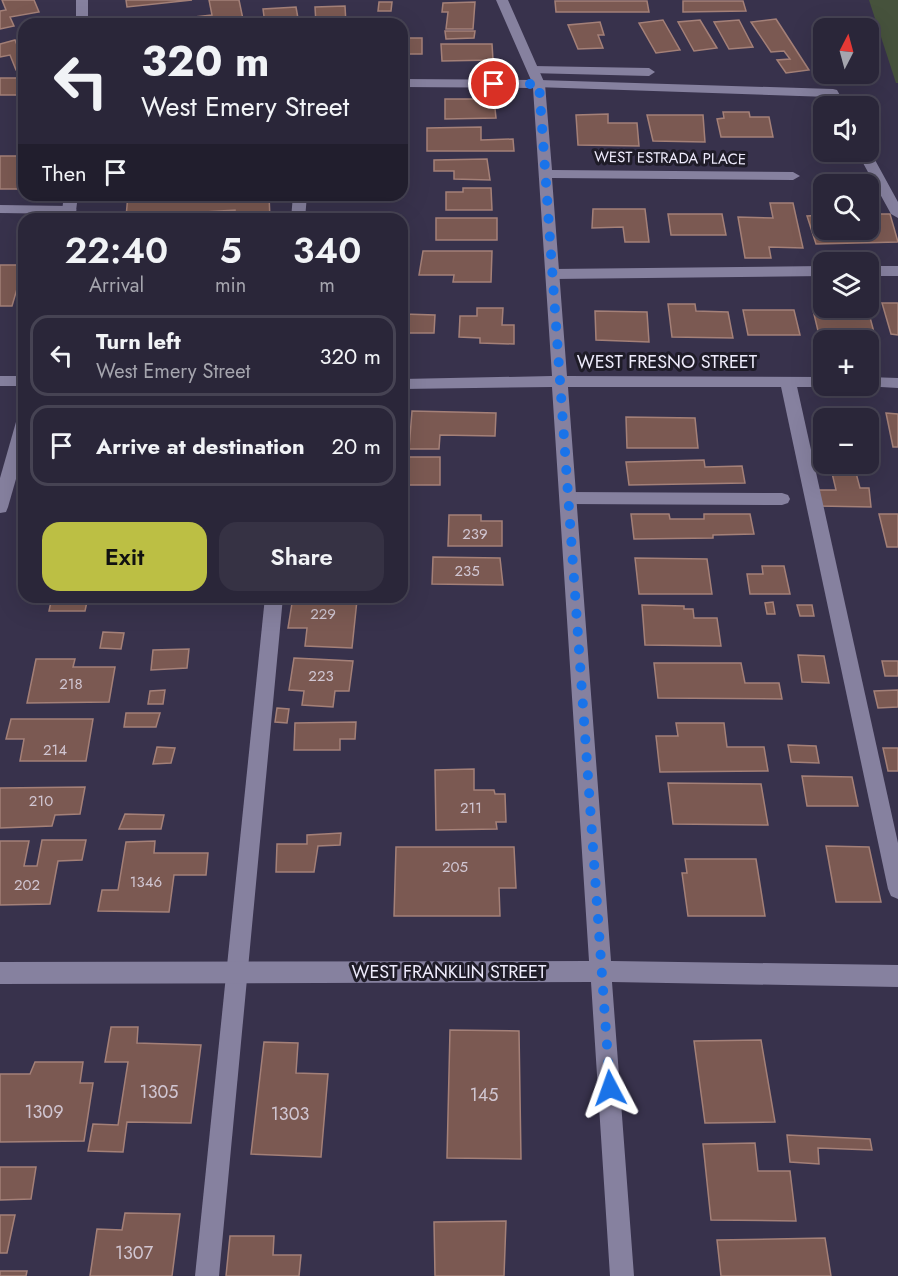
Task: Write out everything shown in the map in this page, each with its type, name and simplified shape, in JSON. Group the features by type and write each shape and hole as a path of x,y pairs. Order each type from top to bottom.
{"street":[{"path":"82,0 82,18"},
{"path":"502,0 539,84 622,1276"},
{"path":"533,70 649,72"},
{"path":"408,83 539,84 833,93 835,96"},
{"path":"869,162 898,214"},
{"name":"WEST ESTRADA PLACE","path":"547,174 793,176"},
{"path":"0,209 46,213"},
{"path":"879,271 898,271"},
{"path":"554,274 813,272"},
{"path":"0,381 18,381"},
{"name":"WEST FRESNO STREET","path":"408,384 560,381 813,382"},
{"path":"788,382 898,889"},
{"path":"879,382 898,382"},
{"path":"0,507 18,443"},
{"path":"568,498 783,499"},
{"path":"207,1276 273,603"},
{"name":"WEST FRANKLIN STREET","path":"0,974 602,971 898,976"}],"green space":[{"path":"869,0 898,0 898,83 896,83 879,31 879,18 875,18"}],"building":[{"path":"2,0 34,0 39,12 10,17 14,26 0,29 0,11 6,10"},
{"path":"126,0 192,0 127,7"},
{"path":"209,0 239,0 243,18 185,18 212,15"},
{"path":"555,1 647,1 649,12 556,12"},
{"path":"683,1 743,1 746,11 683,12"},
{"path":"379,2 392,2 391,11 378,11"},
{"path":"475,2 473,29 446,29 448,12 442,12 443,3"},
{"path":"345,6 346,18 316,18 315,7"},
{"path":"296,7 298,18 264,18 263,9"},
{"path":"776,19 809,70 786,73 777,60 790,59 784,51 771,52 751,22"},
{"path":"663,20 680,50 656,53 639,23"},
{"path":"700,20 717,48 694,51 678,22"},
{"path":"739,20 753,47 729,49 714,22"},
{"path":"600,22 604,35 598,35 603,48 578,49 568,25"},
{"path":"445,31 475,31 474,38 446,39"},
{"path":"408,38 422,38 422,54 408,54"},
{"path":"15,40 18,48 18,70 16,70 10,55 0,57 0,44"},
{"path":"441,44 492,44 493,60 442,61"},
{"path":"0,78 18,78 18,95 0,95"},
{"path":"445,99 494,99 496,118 445,119"},
{"path":"723,112 749,112 750,117 769,117 773,137 721,137 717,119 724,118"},
{"path":"608,114 608,123 637,123 639,146 578,145 576,115"},
{"path":"647,115 703,115 705,142 653,141"},
{"path":"481,127 481,140 513,139 514,151 427,151 427,128"},
{"path":"0,156 18,156 18,189 0,189"},
{"path":"487,159 490,180 454,179 454,171 434,171 434,160"},
{"path":"463,188 491,188 492,210 446,210 446,192 463,192"},
{"path":"127,201 269,201 270,213 235,213 235,210 126,213"},
{"path":"770,203 793,203 803,248 769,247 771,258 745,258 738,217 773,218"},
{"path":"593,209 645,209 649,242 625,242 623,227 592,228"},
{"path":"668,214 722,214 726,235 671,235"},
{"path":"879,214 890,214 898,242 816,244 815,240 879,240"},
{"path":"807,216 813,216 813,235"},
{"path":"436,218 497,218 497,240 436,240"},
{"path":"423,251 492,251 491,282 453,282 454,275 419,275"},
{"path":"0,265 18,265 18,286 12,306 0,306"},
{"path":"882,303 898,303 898,335 891,334"},
{"path":"668,304 695,304 696,311 728,312 733,338 672,337"},
{"path":"477,308 503,308 502,325 514,325 514,344 480,343 480,338 459,337 460,316 477,316"},
{"path":"743,310 794,310 800,335 748,335"},
{"path":"595,311 647,312 649,342 596,340"},
{"path":"408,314 435,315 434,333 408,333"},
{"path":"815,318 870,318 873,330 818,330"},
{"path":"412,411 496,413 495,436 440,435 439,449 409,449"},
{"path":"886,413 898,414 898,447 893,447"},
{"path":"626,417 695,418 698,448 627,448"},
{"path":"408,457 440,457 440,485 408,485"},
{"path":"704,460 705,467 742,466 745,483 629,485 626,462"},
{"path":"832,474 856,474 860,488 869,488 871,507 819,506 816,490 836,490"},
{"path":"631,514 669,514 670,519 704,519 704,514 750,514 754,534 713,535 713,538 634,539"},
{"path":"879,514 898,514 898,547 887,547"},
{"path":"449,515 481,515 481,521 502,521 502,546 448,546"},
{"path":"433,557 500,558 503,585 432,584"},
{"path":"635,558 707,559 712,594 639,594"},
{"path":"762,566 784,566 790,594 750,594 747,574 763,574"},
{"path":"773,602 775,614 767,614 765,603"},
{"path":"51,603 87,603 85,611 49,611"},
{"path":"292,603 357,603 352,648 305,646 307,628 288,628"},
{"path":"642,605 684,606 684,609 693,609 694,618 717,618 721,646 645,645"},
{"path":"797,605 812,605 814,616 800,616"},
{"path":"103,632 124,633 121,649 100,648"},
{"path":"189,649 187,668 151,670 153,650"},
{"path":"798,655 824,656 829,683 802,682"},
{"path":"294,658 353,661 349,691 335,691 333,707 302,705 304,691 289,690"},
{"path":"36,659 75,659 73,667 115,667 109,702 27,703"},
{"path":"882,661 898,661 898,676 885,676"},
{"path":"654,663 741,663 745,683 779,683 782,699 658,698"},
{"path":"165,690 163,704 148,704 150,691"},
{"path":"898,690 898,707 878,708 874,691"},
{"path":"277,708 289,709 287,723 275,722"},
{"path":"126,713 160,713 156,727 124,727"},
{"path":"11,719 93,719 86,761 20,761 24,739 6,739"},
{"path":"356,722 355,739 340,739 340,750 294,750 295,723"},
{"path":"676,723 724,723 727,747 764,747 768,771 660,772 656,736 678,736"},
{"path":"788,745 816,746 819,763 791,762"},
{"path":"157,747 175,748 171,763 153,764"},
{"path":"883,748 898,748 898,771 888,771"},
{"path":"474,769 474,790 494,790 495,794 505,794 506,822 496,822 497,829 436,830 435,770"},
{"path":"802,776 852,777 858,806 807,806"},
{"path":"668,783 761,784 768,825 673,824"},
{"path":"85,787 80,814 55,815 52,826 0,828 0,788"},
{"path":"125,814 164,815 161,829 119,829"},
{"path":"341,833 340,845 318,846 314,872 276,872 277,844 307,844 307,835"},
{"path":"42,840 86,840 82,860 58,861 50,904 0,905 0,841 29,841 24,866 37,866"},
{"path":"155,841 154,853 208,853 206,875 174,875 169,912 98,911 102,890 118,890 126,842"},
{"path":"826,846 869,847 881,902 836,902"},
{"path":"396,847 514,847 516,888 499,888 500,916 394,916"},
{"path":"685,859 756,859 765,916 688,916 682,873 687,873"},
{"path":"111,1027 138,1027 137,1043 201,1045 191,1123 127,1122 123,1152 88,1151 93,1124 118,1125 128,1062 105,1062"},
{"path":"450,1030 519,1031 521,1159 447,1158"},
{"path":"761,1040 775,1122 705,1123 694,1041"},
{"path":"264,1042 298,1043 296,1073 328,1074 321,1157 251,1154"},
{"path":"35,1062 83,1062 80,1083 93,1083 84,1141 0,1142 0,1074 30,1074"},
{"path":"787,1135 870,1139 872,1150 818,1148 819,1164 790,1162"},
{"path":"755,1143 758,1171 790,1171 796,1221 711,1220 703,1144"},
{"path":"0,1167 36,1167 31,1199 0,1200"},
{"path":"125,1213 180,1214 172,1276 90,1276 97,1229 122,1230"},
{"path":"0,1215 15,1215 7,1253 0,1253"},
{"path":"506,1221 504,1276 435,1276 434,1222"},
{"path":"230,1236 274,1236 273,1255 301,1255 299,1276 226,1276"},
{"path":"825,1238 831,1276 721,1276 717,1240"},
{"path":"0,1271 27,1271 26,1276 0,1276"}],"route":[{"path":"494,84 539,84 610,1088"}]}
